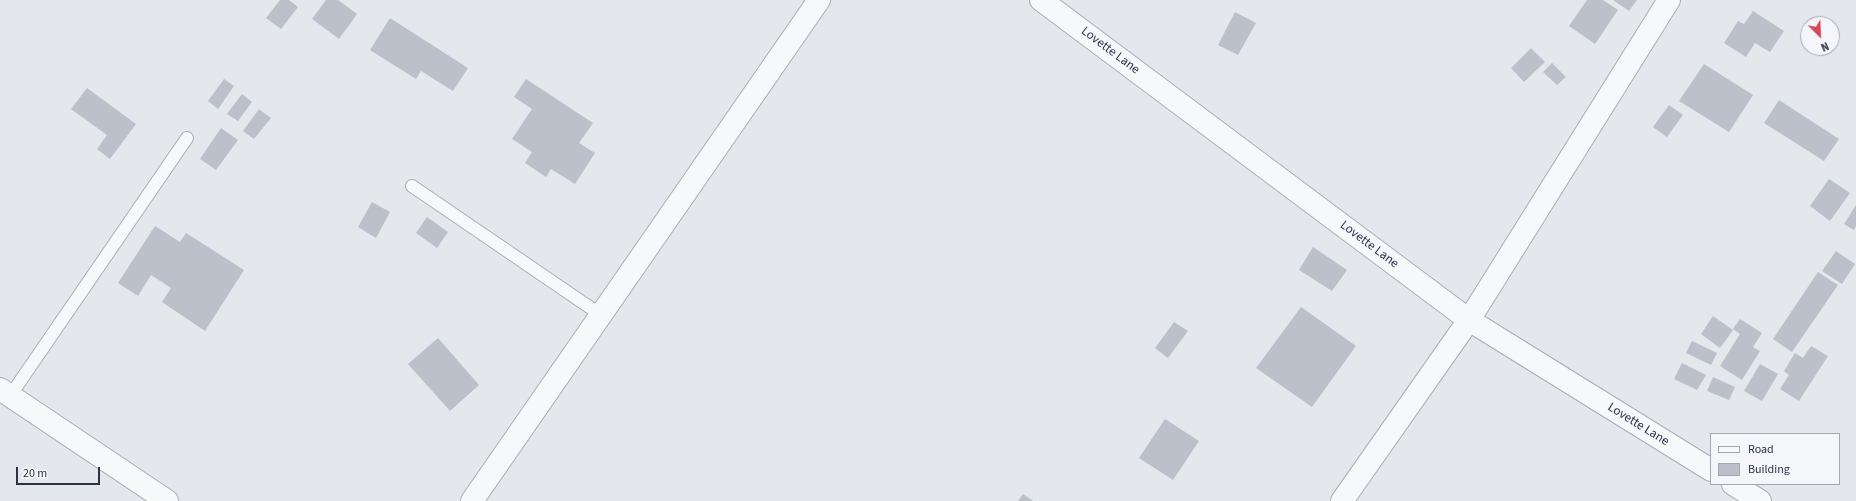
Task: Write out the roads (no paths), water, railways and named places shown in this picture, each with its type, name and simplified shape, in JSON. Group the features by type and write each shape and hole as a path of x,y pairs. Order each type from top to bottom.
{"street":[{"path":"472,501 819,0"},
{"name":"Lovette Lane","path":"1041,0 1470,320 1710,469"},
{"path":"1342,501 1470,320 1669,0"},
{"path":"5,392 167,501"},
{"path":"1735,485 1760,501"}],"lane":[{"path":"5,392 187,138"},
{"path":"412,186 601,315"}]}
